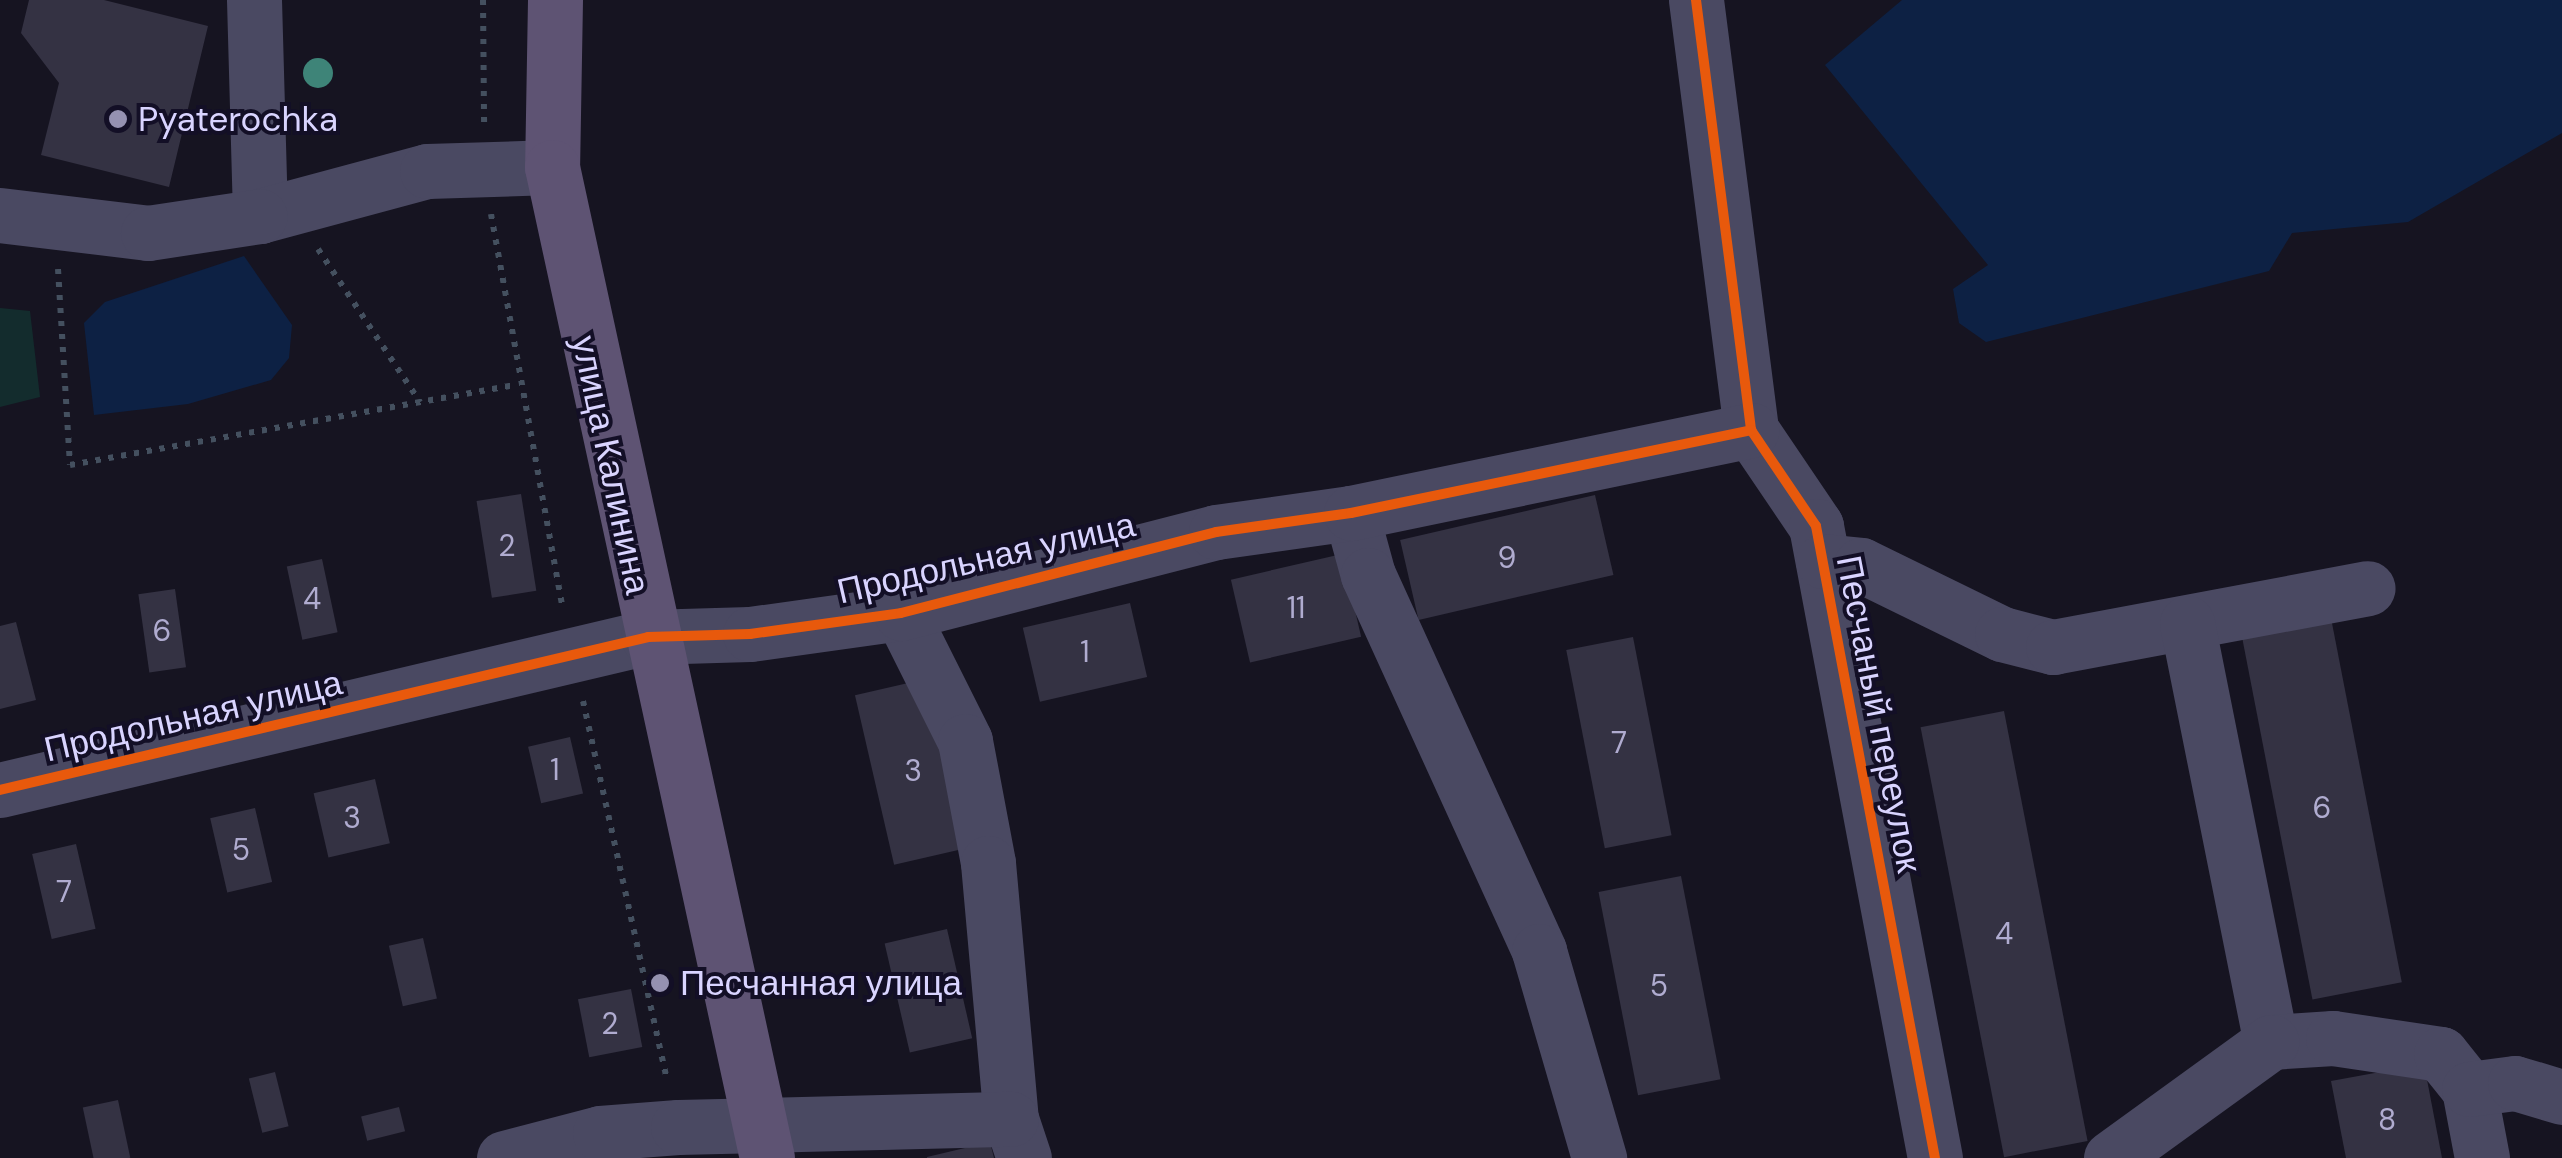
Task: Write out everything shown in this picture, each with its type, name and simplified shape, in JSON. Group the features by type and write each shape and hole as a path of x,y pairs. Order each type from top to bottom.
{"main road":[{"name":"улица Калинина","path":"555,0 552,166 648,637 763,1140"}],"street":[{"path":"254,0 275,212"},
{"name":"Песчаный переулок","path":"1696,0 1751,430 1799,495 1823,560 1935,1158"},
{"path":"0,214 148,234 275,212 427,171 552,166"},
{"name":"Продольная улица","path":"0,790 648,637 750,634 901,612 1216,532 1351,513 1751,430"},
{"path":"1351,513 1368,575 1539,951 1599,1158"},
{"path":"1823,560 1861,565 2032,643 2076,645 2368,588"},
{"path":"504,1158 600,1133 678,1127 763,1140 1018,1139 988,863 964,741 901,612"},
{"path":"2188,624 2271,1042"},
{"path":"2111,1158 2271,1042 2332,1038 2441,1054 2468,1089 2482,1158"},
{"path":"2468,1089 2515,1084 2562,1097"}],"path":[{"path":"483,0 484,169 515,385 678,1127"},
{"path":"275,212 420,402"},
{"path":"64,223 54,304 70,465 515,385"}],"green space":[{"path":"0,308 30,311 40,397 0,407"}],"water":[{"path":"1902,0 2562,0 2562,133 2408,222 2292,233 2269,271 1986,342 1959,323 1953,289 1988,265 1825,65"},
{"path":"244,256 292,325 289,358 271,380 188,404 94,415 84,323 105,302"}],"building":[{"name":"Pyaterochka","path":"29,0 104,0 208,26 169,187 41,155 59,83 21,33"},
{"path":"521,494 536,591 492,598 477,501"},
{"path":"1595,495 1613,575 1419,620 1400,540"},
{"path":"1342,554 1361,637 1250,662 1231,580"},
{"path":"322,559 338,632 302,640 287,566"},
{"path":"175,589 186,667 149,672 138,594"},
{"path":"1130,603 1147,677 1040,702 1023,628"},
{"path":"2331,618 2402,982 2312,1000 2242,635"},
{"path":"16,622 36,700 0,709 0,626"},
{"path":"1633,637 1672,835 1605,848 1566,650"},
{"path":"930,678 969,848 894,865 855,695"},
{"path":"2004,711 2088,1141 2004,1157 1921,727"},
{"path":"570,737 583,794 541,803 528,747"},
{"path":"375,779 390,843 328,857 314,793"},
{"path":"255,808 272,882 227,892 210,818"},
{"path":"76,844 96,929 52,939 32,854"},
{"path":"1681,876 1720,1079 1638,1095 1599,892"},
{"path":"947,929 972,1038 910,1053 885,943"},
{"path":"423,938 437,998 403,1006 389,946"},
{"path":"631,989 642,1047 589,1057 578,999"},
{"path":"2424,1064 2442,1158 2346,1158 2331,1081"},
{"path":"275,1072 289,1126 262,1133 249,1079"},
{"path":"118,1100 130,1158 94,1158 83,1107"},
{"path":"399,1107 405,1131 367,1141 361,1116"},
{"path":"990,1142 994,1158 927,1158 927,1157"}],"cycle path":[{"path":"1696,0 1751,430 1816,526 1935,1158"},
{"path":"0,790 648,637 750,634 901,613 1216,532 1351,513 1751,430"}],"place":[{"name":"Pyaterochka","path":"118,119"},
{"name":"Песчанная улица","path":"660,983"}]}
